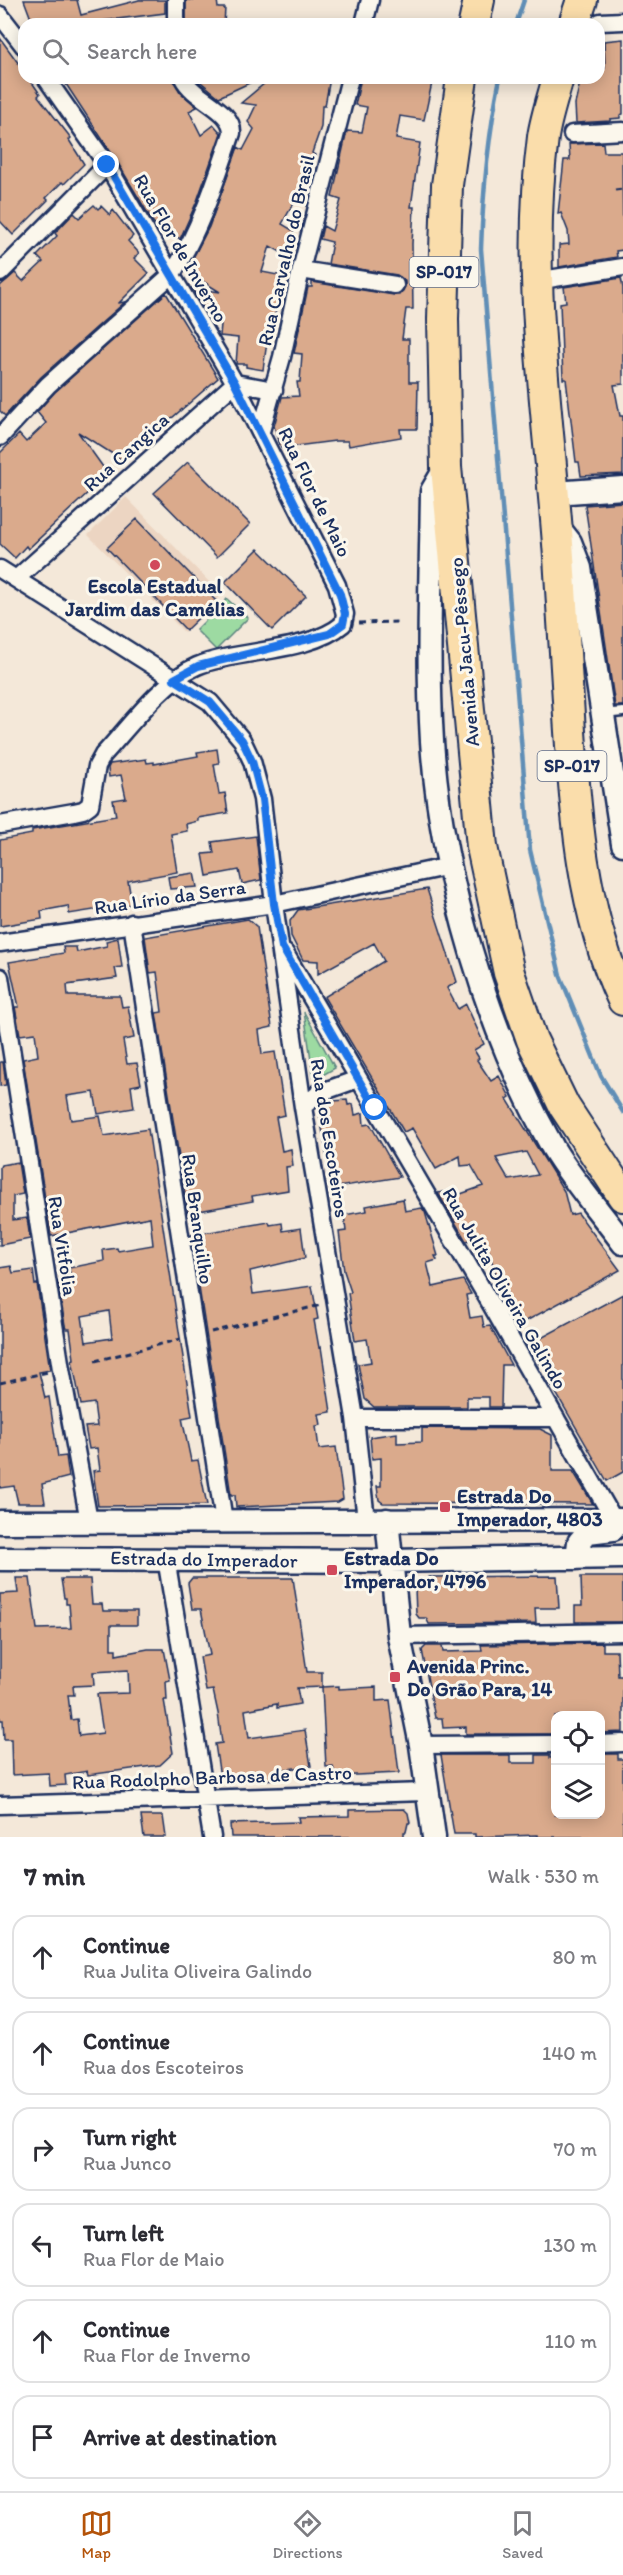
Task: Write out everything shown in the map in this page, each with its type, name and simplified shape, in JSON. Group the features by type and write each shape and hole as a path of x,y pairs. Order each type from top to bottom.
{"highway":[{"path":"475,18 479,0"},
{"name":"Avenida Jacu-Pêssego","path":"461,84 447,185 442,319 446,466 482,848 509,973 532,1040 564,1106 623,1196"},
{"name":"SP-017","path":"557,84 544,135 536,281 544,399 555,493 574,785 583,858 597,924 623,1000"}],"street":[{"path":"176,0 176,18"},
{"path":"366,18 370,0"},
{"path":"585,15 604,18"},
{"path":"605,18 623,21"},
{"path":"3,24 18,40"},
{"name":"Rua Flor de Inverno","path":"50,84 107,165 235,383"},
{"path":"0,437 48,385 172,274 193,235 229,141 232,126 229,119 198,96 188,84"},
{"name":"Rua Carvalho do Brasil","path":"261,431 274,390 301,270 348,84"},
{"path":"572,134 623,131"},
{"path":"0,273 107,165"},
{"path":"536,281 623,267"},
{"path":"301,270 396,285"},
{"path":"235,383 274,390"},
{"name":"Rua Flor de Maio","path":"235,383 337,585 345,614 343,624"},
{"name":"Rua Cangica","path":"16,579 235,383"},
{"name":"Avenida Jacu-Pêssego","path":"446,466 432,491 432,741 437,792 450,866 469,941 495,1024 521,1087 555,1150 623,1244"},
{"path":"555,493 623,488"},
{"path":"556,525 570,542 580,568 613,713 623,844"},
{"name":"Rua dos Escoteiros","path":"0,569 210,702 242,740 252,761 262,799 274,904 282,947 303,1107 334,1302 376,1520"},
{"path":"0,825 84,810 90,805 97,766 104,755 174,679 198,666 319,638 343,624"},
{"name":"Rua Lírio da Serra","path":"0,943 274,904 450,866"},
{"name":"Rua Branquilho","path":"132,923 224,1521"},
{"name":"Rua Julita Oliveira Galindo","path":"282,947 556,1418 620,1523"},
{"name":"Rua Vitfolia","path":"0,977 61,1369 88,1521"},
{"path":"303,1107 319,1093 358,1078"},
{"path":"355,1418 556,1418"},
{"path":"376,1520 390,1562 399,1636 421,1745 434,1837"},
{"name":"Estrada do Imperador","path":"0,1522 376,1520 620,1523"},
{"path":"577,1557 579,1542 588,1532 620,1523"},
{"name":"Estrada do Imperador","path":"0,1559 166,1558 390,1562 623,1557"},
{"path":"166,1558 212,1837"},
{"path":"399,1636 623,1632"},
{"path":"605,1743 623,1743"},
{"path":"421,1745 551,1744"},
{"name":"Rua Rodolpho Barbosa de Castro","path":"0,1805 426,1792"}],"path":[{"path":"615,190 623,189"},
{"path":"343,624 399,622"},
{"path":"95,1361 334,1302"},
{"path":"0,1383 61,1369"}],"shaded area":[{"name":"Escola Estadual Jardim das Camélias","path":"126,497 222,595 184,632 88,535"}],"green space":[{"path":"227,599 248,618 216,650 196,630"},
{"path":"304,1012 335,1068 314,1080"}],"building":[{"path":"24,0 77,0 81,15 139,0 165,0 165,13 125,18 31,18"},
{"path":"186,0 217,0 218,8 225,8 224,18 186,18"},
{"path":"0,38 18,63 18,84 33,84 40,94 38,96 71,138 69,140 84,164 46,198 48,200 13,235 0,221"},
{"path":"623,39 623,114 620,118 610,119 610,121 576,123 575,104 580,84 605,84 605,41"},
{"path":"66,84 176,84 180,92 197,107 189,111 201,135 214,125 221,133 197,201 180,239 166,230 162,233 153,222"},
{"path":"203,84 247,84 219,97"},
{"path":"264,84 329,84 325,106 322,106 321,127 312,153 315,155 302,197 298,195 282,224 294,231 291,243 286,255 270,246 262,272 283,276 269,342 267,342 263,370 246,367 246,364 236,364 238,338 220,336 221,324 216,324 217,313 206,312 192,288 220,292 186,271 209,227 238,147 243,150 254,129 248,122 256,105 241,103"},
{"path":"360,84 432,84 424,120 400,116 396,139 420,143 411,207 414,207 413,309 406,309 402,339 409,339 409,382 418,382 417,429 400,429 401,437 349,446 348,441 335,441 281,448 274,426 282,397 299,396 297,382 300,382 302,354 294,353 308,287 312,287 312,282 399,295 405,287 405,281 397,275 328,264 332,242 320,239 323,226 332,231 341,200 332,197 347,131 362,132 367,107 355,105"},
{"path":"603,143 604,152 622,152 623,250 616,251 617,257 559,267 559,245 569,244 568,231 561,213 558,214 564,160 570,160 569,144"},
{"path":"94,205 98,209 101,206 110,215 113,210 133,236 128,241 139,253 134,258 149,273 119,303 125,302 41,377 5,416 0,411 0,286 15,273 23,281 43,262 37,256 57,236 55,233 74,213 79,218"},
{"path":"621,278 623,288 623,384 614,385 620,416 623,416 623,474 581,476 579,462 576,462 566,379 563,379 560,303 566,302 564,287"},
{"path":"166,293 218,378 143,443 140,441 130,453 128,451 122,460 78,432 108,474 28,549 26,546 15,558 0,544 0,453 19,434 26,442 46,423 37,412 55,392"},
{"path":"188,462 250,524 217,557 154,493"},
{"path":"623,502 623,706 615,706 585,505"},
{"name":"Escola Estadual Jardim das Camélias","path":"137,519 216,601 186,630 107,548"},
{"path":"258,549 306,596 272,630 225,582"},
{"path":"217,749 219,763 214,764 219,794 225,793 228,813 198,818 198,821 186,824 187,831 171,834 177,872 128,881 132,904 69,914 68,906 41,911 42,919 0,926 0,840 32,834 32,830 116,816 113,800 126,798 121,775 109,777 110,764 146,759 147,763 154,762 154,764 198,756 197,752"},
{"path":"256,836 261,880 242,884 239,870 207,876 203,854 214,853 212,842"},
{"path":"194,873 197,887 170,889 168,877"},
{"path":"427,889 457,982 447,988 458,1009 466,1004 484,1044 474,1050 479,1058 477,1060 491,1081 499,1076 510,1097 507,1099 564,1191 570,1215 578,1213 620,1270 517,1326 500,1296 507,1293 494,1269 489,1251 477,1254 474,1239 466,1241 438,1193 453,1190 455,1196 483,1186 471,1165 461,1166 460,1156 436,1169 412,1128 404,1132 324,997 384,961 374,943 318,974 318,961 303,960 291,936 290,921 298,910","holes":["526,1152 538,1175 509,1180 496,1158"]},
{"path":"248,919 257,927 272,1027 259,1030 262,1054 275,1052 285,1115 276,1117 282,1151 291,1149 293,1166 286,1167 288,1190 252,1196 253,1201 188,1213 156,1013 162,1012 157,972 150,973 145,937"},
{"path":"118,938 122,967 115,968 117,978 67,985 68,996 120,996 122,1007 128,1006 134,1038 123,1040 127,1064 137,1063 141,1084 131,1086 134,1108 98,1114 94,1092 67,1096 71,1120 100,1116 104,1136 148,1129 192,1416 182,1418 191,1461 198,1460 207,1505 98,1506 93,1471 100,1470 97,1448 89,1449 85,1427 97,1426 94,1403 81,1405 72,1360 74,1359 70,1329 66,1329 65,1325 58,1282 71,1278 69,1268 104,1261 103,1250 117,1248 118,1251 153,1245 150,1217 51,1236 23,1059 38,1056 35,1033 20,1035 15,1007 19,1007 9,962 64,953 63,947 76,947 77,952 107,946 106,941","holes":["109,1311 112,1338 86,1342 82,1316"]},
{"path":"0,1062 3,1062 6,1085 0,1086"},
{"path":"347,1100 348,1105 353,1104 355,1115 363,1113 364,1125 370,1124 400,1177 332,1188 320,1116 329,1115 327,1105 333,1104 332,1101"},
{"path":"18,1162 23,1194 13,1196 13,1220 27,1218 30,1239 0,1245 0,1167"},
{"path":"403,1199 405,1211 422,1208 425,1212 438,1256 435,1256 437,1260 427,1263 433,1287 463,1280 471,1294 466,1295 470,1318 482,1316 484,1327 490,1326 511,1365 502,1365 501,1407 489,1407 489,1397 467,1397 467,1407 374,1407 365,1399 358,1364 371,1362 367,1339 355,1341 348,1293 351,1292 344,1271 339,1232 346,1231 344,1215 367,1211 366,1206"},
{"path":"269,1222 270,1225 282,1223 283,1231 301,1228 305,1258 250,1271 253,1294 312,1286 318,1319 314,1320 319,1348 321,1347 331,1412 319,1414 321,1425 316,1426 319,1449 336,1447 343,1499 338,1502 236,1507 235,1495 231,1495 191,1235"},
{"path":"11,1266 13,1273 33,1270 50,1370 39,1372 45,1398 49,1397 58,1457 66,1456 69,1477 42,1484 45,1503 18,1503 14,1486 0,1488 0,1268"},
{"path":"623,1294 623,1472 607,1481 551,1384 561,1379 550,1360 540,1365 528,1345"},
{"path":"422,1428 540,1429 552,1435 552,1471 573,1471 593,1504 383,1503 379,1500 377,1486 381,1486 381,1458 372,1459 370,1437 397,1433 397,1443 422,1442"},
{"path":"557,1576 559,1608 535,1608 536,1623 429,1624 426,1618 419,1618 416,1614 415,1588 429,1588 429,1577"},
{"path":"581,1577 623,1577 623,1622 575,1622 575,1606 582,1606"},
{"path":"16,1578 30,1578 37,1629 71,1628 69,1604 66,1604 66,1598 64,1598 61,1579 90,1579 92,1604 102,1604 103,1611 137,1611 137,1625 111,1625 111,1649 116,1649 116,1655 148,1649 164,1649 170,1680 166,1681 167,1700 164,1700 173,1753 160,1765 88,1775 87,1771 65,1775 66,1785 50,1786 49,1773 12,1775 11,1739 4,1739 3,1720 0,1720 0,1594 18,1593","holes":["128,1670 129,1693 97,1694 103,1733 79,1736 77,1719 71,1720 68,1695 74,1695 73,1686 94,1685 93,1672"]},
{"path":"192,1578 293,1578 307,1672 322,1672 322,1687 297,1688 300,1704 277,1708 277,1704 245,1710 249,1738 305,1730 311,1766 279,1770 281,1779 227,1781 220,1777 215,1744 222,1743 218,1713 213,1690 206,1691 200,1657 210,1655 201,1609 192,1609 188,1583"},
{"path":"603,1643 603,1651 617,1651 618,1676 623,1676 623,1732 605,1733 605,1711 551,1711 550,1734 466,1734 466,1727 443,1728 442,1718 435,1718 422,1650 426,1646 442,1646 443,1652 482,1651 481,1645"},
{"path":"339,1686 339,1689 376,1687 376,1701 390,1700 399,1773 335,1776 333,1766 326,1767 322,1687"},
{"path":"605,1754 618,1754 618,1759 623,1759 623,1837 538,1837 538,1835 475,1837 475,1834 454,1834 441,1755 510,1755 510,1763 536,1763 536,1755 550,1755 551,1819 605,1819"},
{"path":"404,1809 408,1813 410,1823 404,1832 404,1837 231,1837 230,1824 299,1822 298,1817 349,1816 349,1810"},
{"path":"141,1816 163,1816 166,1837 144,1837"}],"waterway":[{"path":"518,18 524,0"},
{"path":"499,84 487,163 481,249 530,850 560,975 601,1076 623,1112"}],"place":[{"name":"Escola Estadual Jardim das Camélias","path":"155,565"},
{"name":"Estrada Do Imperador, 4803","path":"445,1507"},
{"name":"Estrada Do Imperador, 4796","path":"332,1570"},
{"name":"Avenida Princ. Do Grão Para, 14","path":"395,1677"}],"route":[{"path":"107,165 261,431 337,585 343,604 345,614 343,624 329,634 198,666 174,679 210,702 230,723 242,740 252,761 262,799 274,904 282,947 375,1108"}]}
